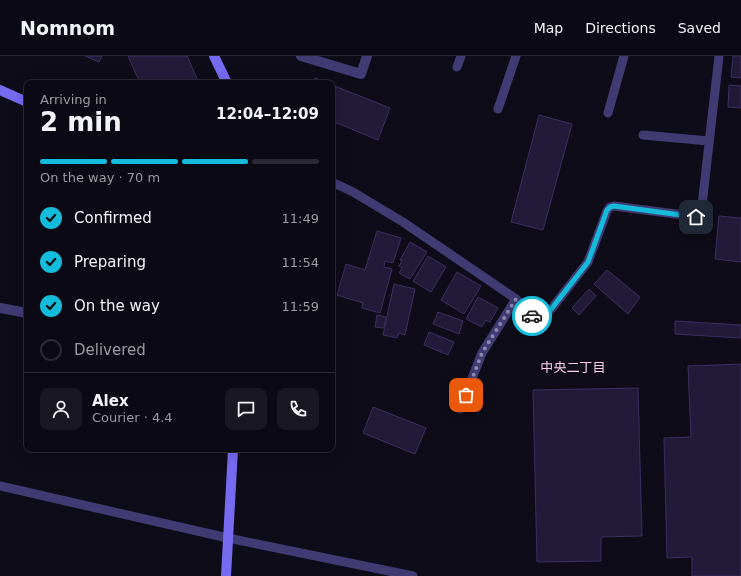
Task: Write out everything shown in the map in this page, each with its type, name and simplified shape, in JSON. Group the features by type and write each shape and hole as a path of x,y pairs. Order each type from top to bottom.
{"street":[{"path":"214,56 226,80"},
{"path":"300,56 361,74 367,56"},
{"path":"0,90 24,101"},
{"path":"0,308 24,312"},
{"path":"226,576 233,452"}],"lane":[{"path":"457,66 461,56"},
{"path":"498,109 516,56"},
{"path":"608,113 624,56"},
{"path":"335,183 353,192 403,222 516,299 536,319 540,321 545,317 588,262 607,210 610,207 614,206 699,217 701,214 719,56"},
{"path":"643,134 709,142"},
{"path":"460,409 482,353 516,299"},
{"path":"0,486 228,538 413,576"}],"building":[{"path":"85,56 102,56 99,62"},
{"path":"128,56 187,56 198,80 139,80"},
{"path":"733,56 741,56 741,78 731,77"},
{"path":"729,85 741,86 741,108 728,107"},
{"path":"335,86 390,108 378,140 335,122"},
{"path":"539,115 572,124 543,230 511,222"},
{"path":"719,216 741,218 741,262 715,259"},
{"path":"377,231 401,238 393,263 385,261 384,267 392,269 380,313 362,308 363,303 337,295 346,264 365,270"},
{"path":"410,242 427,252 410,279 399,273 402,268 399,266 402,261 400,260"},
{"path":"428,256 446,267 431,292 413,281"},
{"path":"607,270 640,297 628,314 594,284"},
{"path":"457,272 481,286 464,314 441,300"},
{"path":"394,284 415,289 405,335 399,333 397,338 383,335"},
{"path":"589,289 596,296 579,315 572,308"},
{"path":"478,297 498,308 490,322 486,320 482,327 466,319"},
{"path":"438,312 463,321 459,334 433,324"},
{"path":"377,315 386,317 384,328 375,327"},
{"path":"675,321 741,325 741,338 675,334"},
{"path":"429,332 454,342 448,355 424,345"},
{"path":"741,364 741,576 692,576 692,557 667,558 664,438 691,437 688,366"},
{"path":"638,388 642,536 601,537 601,561 537,562 533,390"},
{"path":"373,407 426,428 415,454 363,433"}],"way so far":[{"path":"466,395 482,353 516,299 532,316"}],"district":[{"name":"中央二丁目","path":"573,367"}],"route":[{"path":"532,316 540,321 545,317 588,262 607,210 610,207 614,206 696,217"}]}
